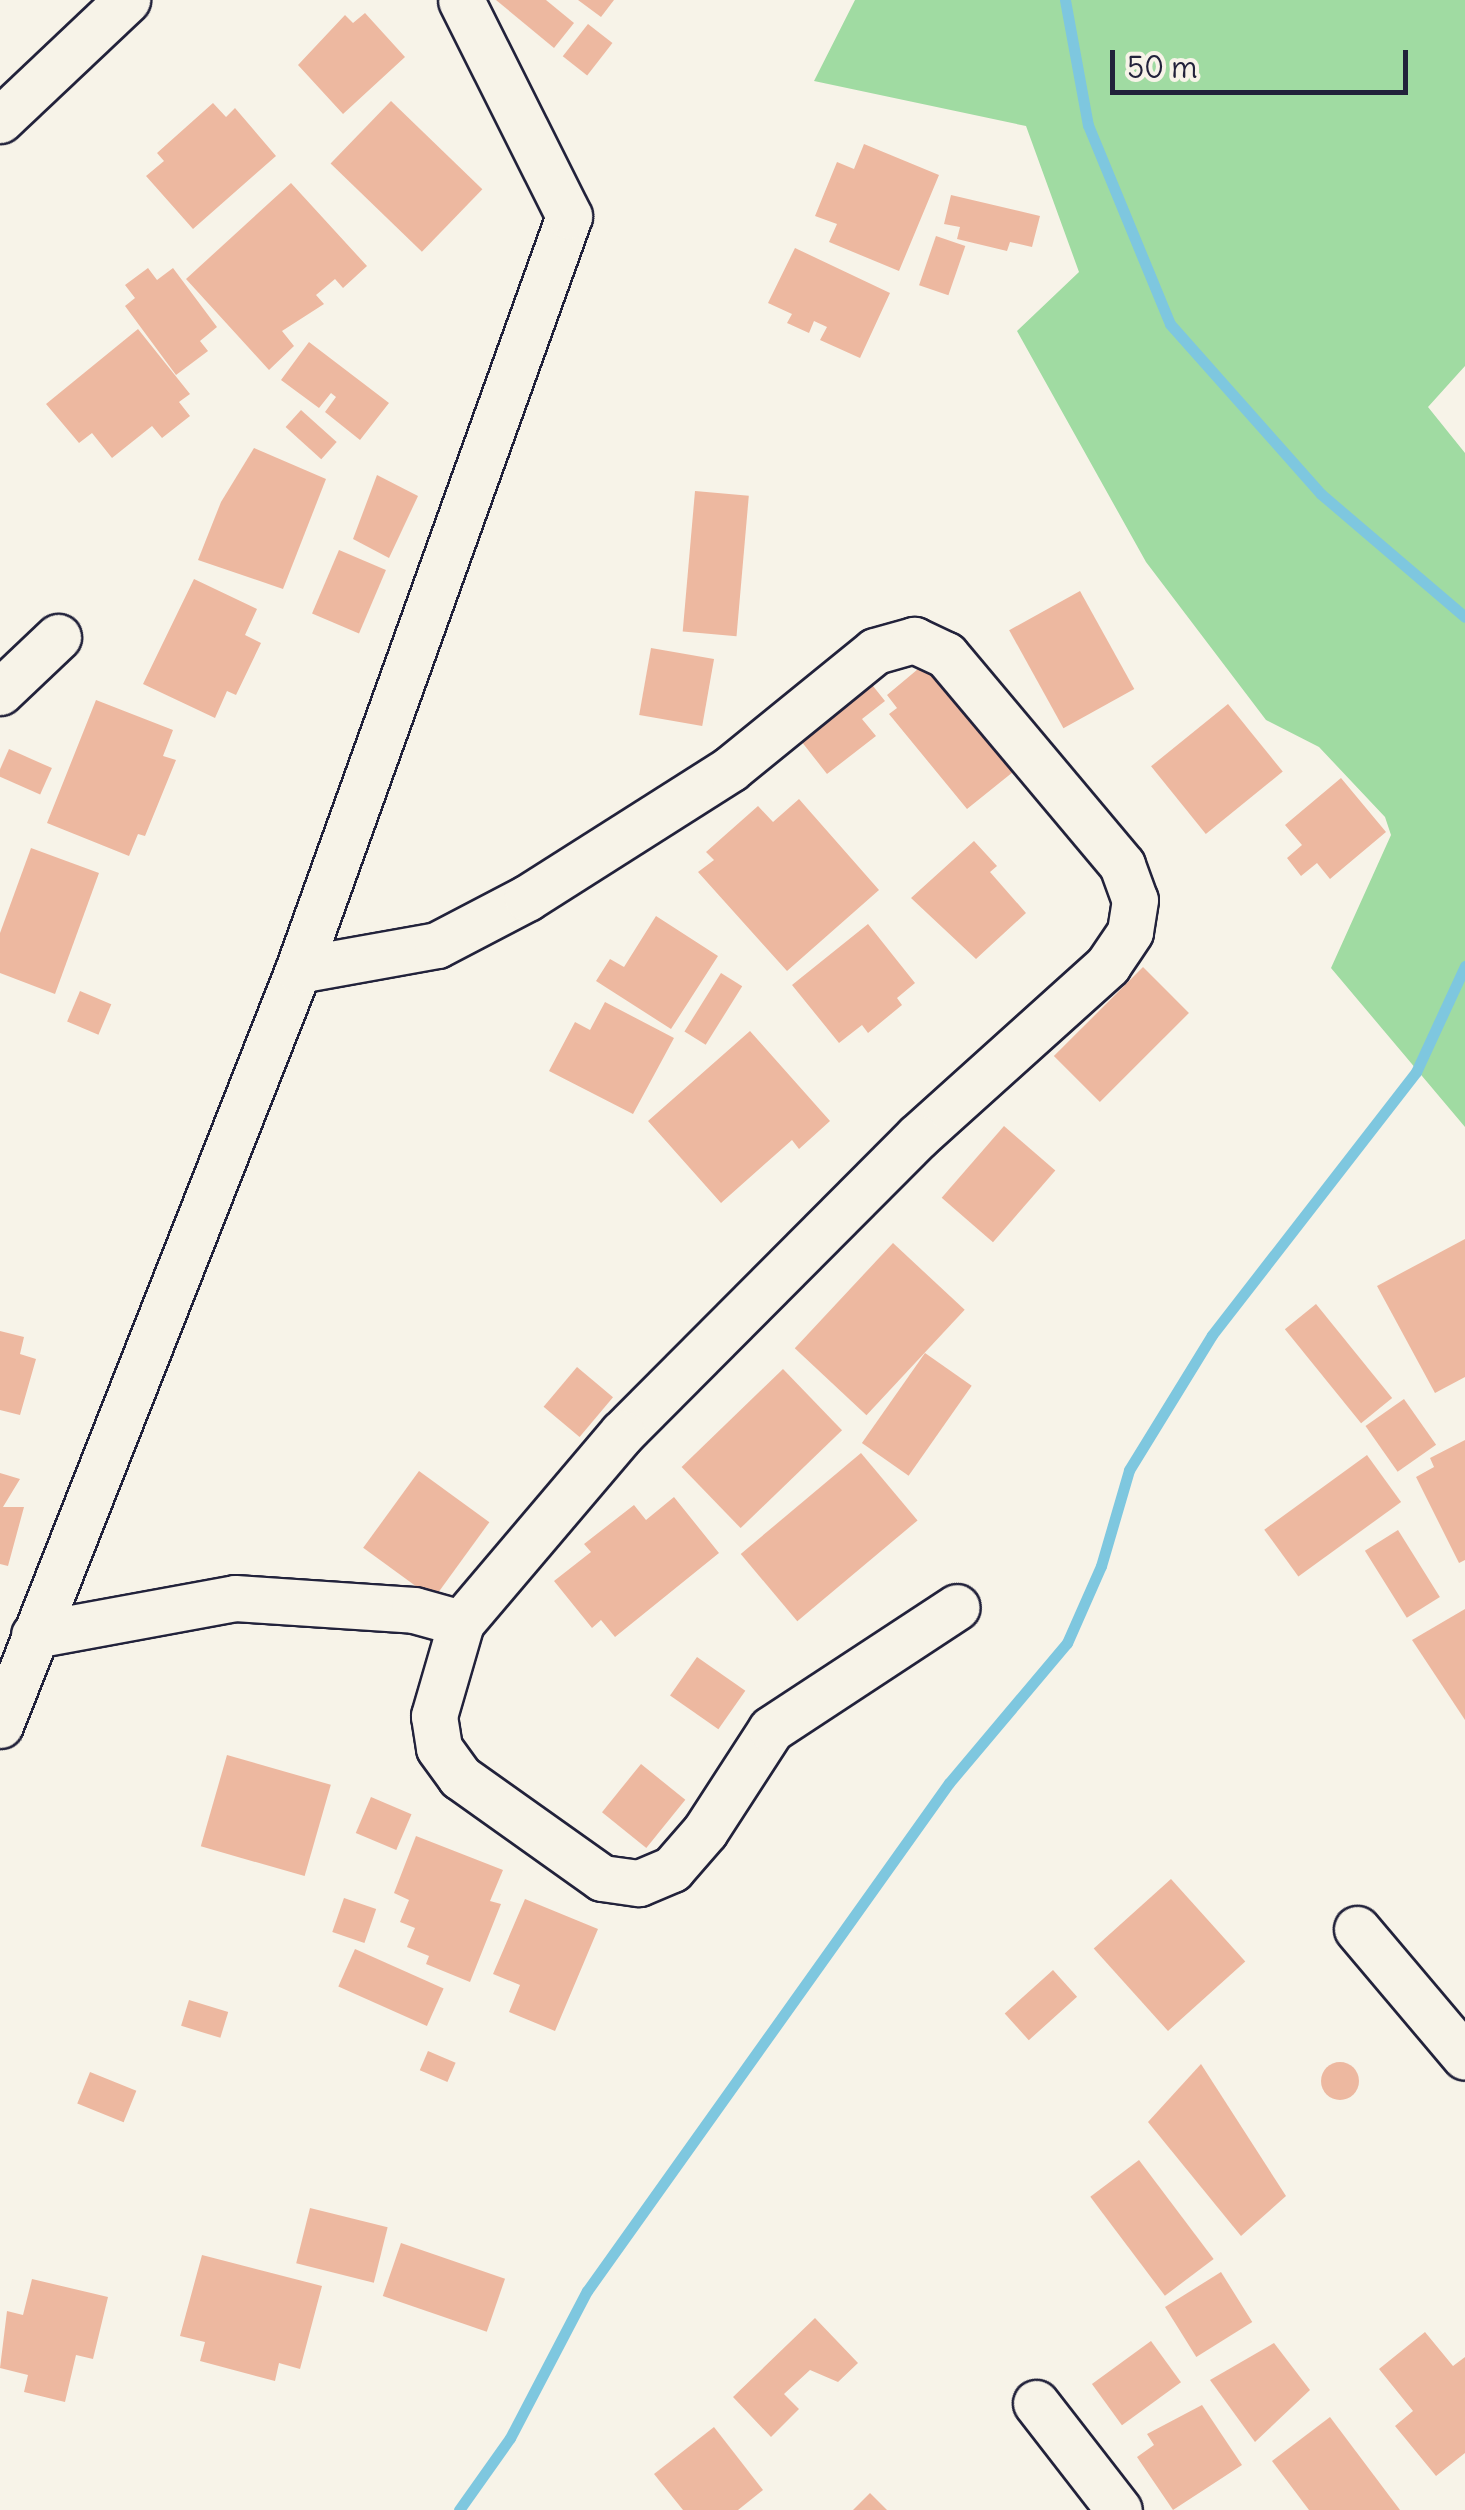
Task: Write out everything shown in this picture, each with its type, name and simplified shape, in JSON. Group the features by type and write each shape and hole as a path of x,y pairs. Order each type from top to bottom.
{"street":[{"path":"0,120 127,0"},
{"path":"0,1725 298,970 569,216 461,0"},
{"path":"0,692 58,637"},
{"path":"298,970 436,945 527,898 730,769 875,651 914,640 946,655 1122,865 1135,900 1130,932 1108,965 917,1137 622,1433 461,1623 434,1716 439,1748 460,1777 602,1878 639,1884 672,1869 694,1844 771,1729 957,1607"},
{"path":"34,1635 234,1598 414,1610 461,1623"},
{"path":"1358,1928 1465,2056"},
{"path":"1036,2403 1119,2510"}],"green space":[{"path":"855,0 1465,0 1465,366 1428,407 1465,453 1465,1127 1331,968 1391,835 1385,817 1319,747 1266,720 1146,562 1017,331 1079,272 1026,126 814,81"}],"building":[{"path":"496,0 546,0 574,23 554,48"},
{"path":"578,0 614,0 601,17"},
{"path":"365,13 405,57 343,114 298,65 345,15 353,23"},
{"path":"588,24 612,43 587,75 563,56"},
{"path":"391,101 482,189 422,252 331,164"},
{"path":"213,103 226,117 235,108 276,156 193,229 146,176 164,161 157,153"},
{"path":"864,144 939,175 899,271 829,242 837,224 815,216 837,162 854,169"},
{"path":"291,183 367,266 343,288 335,279 316,295 324,304 282,331 294,346 269,370 186,279"},
{"path":"951,195 1040,216 1032,247 1010,242 1007,251 957,239 960,227 944,224"},
{"path":"936,236 965,246 948,295 919,285"},
{"path":"795,248 890,293 860,358 820,340 827,327 814,321 809,333 787,323 792,314 768,303"},
{"path":"148,268 157,280 173,268 217,327 200,341 208,351 176,375 125,306 135,298 125,285"},
{"path":"138,329 190,394 179,402 190,416 162,438 152,426 112,458 92,433 79,443 46,404"},
{"path":"309,342 389,403 360,440 325,412 336,397 331,393 319,408 281,380"},
{"path":"301,410 337,442 321,459 286,427"},
{"path":"254,448 326,479 283,589 198,560 221,502"},
{"path":"377,475 418,496 389,558 353,539"},
{"path":"695,491 749,496 737,636 683,631"},
{"path":"339,550 386,570 359,633 312,614"},
{"path":"194,579 257,609 245,635 261,643 236,695 227,691 215,718 143,684"},
{"path":"1080,591 1134,689 1063,728 1009,630"},
{"path":"651,648 714,659 702,726 639,715"},
{"path":"924,664 1013,772 967,809 889,714 897,708 887,695"},
{"path":"865,676 885,701 862,719 876,736 827,774 794,732"},
{"path":"96,700 173,730 163,756 176,760 145,836 138,834 129,856 47,823"},
{"path":"1228,704 1283,772 1206,834 1151,766"},
{"path":"9,749 52,768 40,795 0,777"},
{"path":"1341,778 1386,832 1330,879 1317,863 1301,876 1287,858 1302,845 1285,825"},
{"path":"799,799 879,890 787,971 698,872 714,860 706,852 758,806 773,822"},
{"path":"974,841 997,866 990,872 1026,913 976,959 911,898"},
{"path":"31,848 99,873 55,994 0,973 0,933"},
{"path":"656,916 718,956 671,1029 596,981 610,959 624,967"},
{"path":"868,924 915,983 897,998 902,1005 868,1033 862,1025 839,1043 792,985"},
{"path":"1143,967 1189,1013 1100,1102 1054,1056"},
{"path":"721,973 742,986 706,1045 684,1032"},
{"path":"80,991 111,1004 98,1035 67,1021"},
{"path":"605,1002 674,1038 633,1114 549,1071 575,1022 590,1030"},
{"path":"750,1031 830,1121 799,1149 792,1140 721,1203 648,1121"},
{"path":"1004,1126 1055,1171 993,1242 942,1198"},
{"path":"1465,1239 1465,1377 1435,1393 1377,1286"},
{"path":"893,1243 965,1310 866,1415 795,1348"},
{"path":"1316,1304 1392,1398 1361,1423 1285,1329"},
{"path":"0,1331 24,1337 20,1354 36,1359 20,1415 0,1410"},
{"path":"925,1353 972,1386 909,1476 862,1443"},
{"path":"577,1367 613,1397 580,1437 544,1407"},
{"path":"783,1369 842,1430 741,1528 682,1467"},
{"path":"1404,1399 1436,1445 1398,1472 1365,1426"},
{"path":"1465,1440 1465,1560 1459,1563 1416,1477 1434,1467 1430,1458"},
{"path":"861,1453 918,1520 797,1621 741,1554"},
{"path":"1367,1455 1401,1502 1298,1577 1264,1530"},
{"path":"419,1471 489,1522 434,1599 363,1548"},
{"path":"0,1473 20,1479 3,1507 24,1507 8,1566 0,1564"},
{"path":"674,1497 719,1553 615,1637 601,1620 592,1628 554,1581 591,1552 584,1544 634,1505 646,1520"},
{"path":"1398,1530 1440,1597 1407,1618 1365,1551"},
{"path":"1465,1609 1465,1720 1412,1640"},
{"path":"697,1657 745,1691 718,1729 670,1696"},
{"path":"227,1755 331,1785 305,1876 201,1846"},
{"path":"641,1764 685,1800 646,1848 602,1812"},
{"path":"371,1797 412,1814 396,1850 356,1833"},
{"path":"416,1836 503,1870 490,1901 501,1904 470,1982 426,1964 429,1956 407,1947 415,1928 400,1922 409,1900 394,1893"},
{"path":"1171,1879 1245,1961 1168,2031 1094,1949"},
{"path":"344,1898 376,1909 364,1943 332,1932"},
{"path":"525,1899 598,1929 555,2031 509,2012 520,1985 493,1974"},
{"path":"355,1949 444,1988 427,2026 338,1986"},
{"path":"1053,1970 1077,1997 1029,2040 1005,2013"},
{"path":"189,2000 228,2012 220,2038 181,2026"},
{"path":"428,2051 456,2063 447,2082 420,2070"},
{"path":"1340,2062 1354,2067 1359,2081 1354,2095 1340,2100 1326,2095 1321,2081 1326,2067"},
{"path":"1201,2064 1286,2196 1241,2236 1148,2122"},
{"path":"90,2072 136,2091 124,2122 77,2104"},
{"path":"1139,2160 1214,2259 1165,2296 1090,2197"},
{"path":"310,2208 388,2227 374,2283 296,2263"},
{"path":"401,2243 505,2279 487,2332 383,2296"},
{"path":"202,2255 322,2286 300,2369 279,2363 275,2381 200,2361 205,2342 180,2336"},
{"path":"1221,2272 1252,2322 1196,2357 1165,2307"},
{"path":"32,2279 108,2297 93,2359 76,2355 65,2402 24,2392 28,2375 0,2368 7,2311 23,2315"},
{"path":"815,2318 858,2363 838,2382 810,2370 784,2394 799,2409 771,2437 733,2397"},
{"path":"1425,2332 1453,2366 1465,2357 1465,2453 1436,2476 1395,2426 1413,2411 1379,2369"},
{"path":"1151,2341 1181,2382 1122,2425 1092,2384"},
{"path":"1274,2343 1310,2390 1255,2442 1210,2380"},
{"path":"1202,2405 1242,2465 1173,2510 1137,2457 1154,2445 1147,2434"},
{"path":"1330,2417 1400,2510 1309,2510 1272,2461"},
{"path":"714,2427 763,2490 738,2510 683,2510 654,2474"},
{"path":"870,2493 887,2510 853,2510"}],"waterway":[{"path":"1065,0 1088,125 1170,324 1321,494 1465,617"},
{"path":"459,2510 510,2438 587,2291 949,1783 1067,1643 1101,1566 1129,1470 1212,1335 1416,1072 1465,966"}]}
